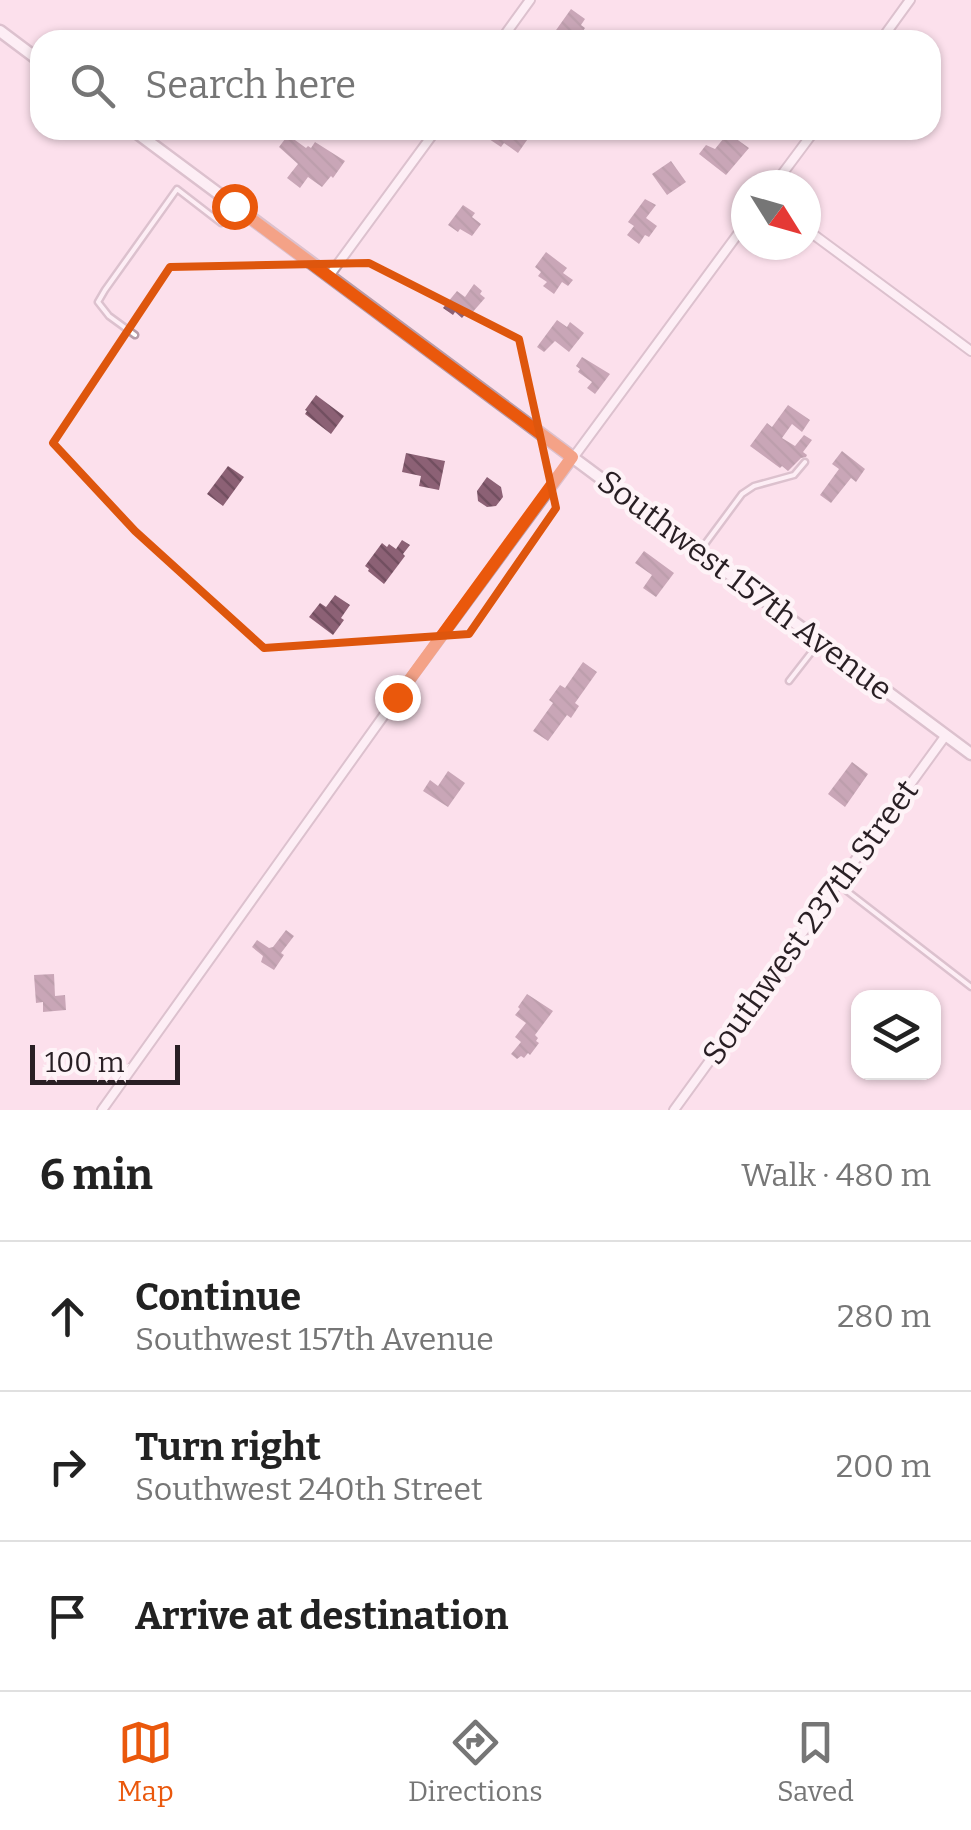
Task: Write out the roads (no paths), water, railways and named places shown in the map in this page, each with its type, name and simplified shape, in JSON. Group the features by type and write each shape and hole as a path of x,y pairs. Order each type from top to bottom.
{"street":[{"path":"508,30 530,0"},
{"path":"888,30 910,0"},
{"path":"0,31 30,53"},
{"name":"Southwest 157th Avenue","path":"146,140 971,754"},
{"path":"330,276 429,140"},
{"path":"785,170 807,140"},
{"path":"821,240 971,351"},
{"path":"102,1110 362,745 731,243"},
{"name":"Southwest 237th Street","path":"674,1110 946,734"}],"lane":[{"path":"135,336 98,302 177,189 221,223 234,206"},
{"path":"700,551 742,494 754,486 794,475 805,462"},
{"path":"790,681 820,642"},
{"path":"840,882 971,987"}]}
